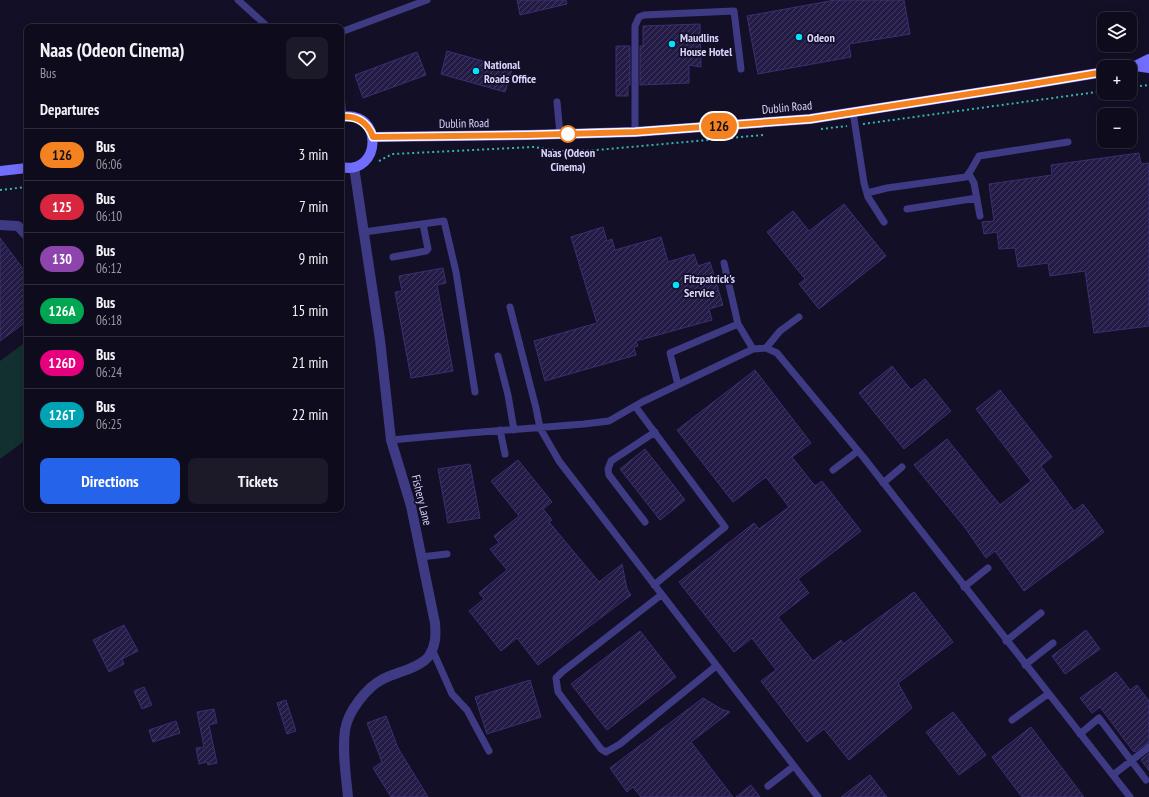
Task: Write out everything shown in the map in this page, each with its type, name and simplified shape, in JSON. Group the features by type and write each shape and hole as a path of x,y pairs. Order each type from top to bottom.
{"main road":[{"path":"1137,65 1149,59"},
{"path":"1137,67 1149,68"},
{"name":"Dublin Road","path":"373,137 635,132 810,119 1097,73"},
{"path":"344,117 357,118 364,122 369,128 373,137 373,147 370,155 364,162 354,167 344,167"},
{"path":"0,171 24,168"}],"street":[{"name":"Fishery Lane","path":"354,167 380,340 392,440 411,506 435,623 436,640 432,649"},
{"path":"0,225 18,226 24,233"},
{"path":"348,797 344,764 345,729 353,710 365,693 382,679 421,662 429,656 432,649"}],"lane":[{"path":"238,0 265,24"},
{"path":"344,31 427,0"},
{"path":"635,132 634,26 639,17 644,15 734,10 741,70"},
{"path":"557,102 560,134"},
{"path":"853,112 868,197 884,222"},
{"path":"867,193 887,188 966,177 979,156 1068,142"},
{"path":"969,174 974,183 980,216"},
{"path":"907,209 977,198"},
{"path":"364,232 444,221 456,272 475,392"},
{"path":"393,257 426,252 428,249 423,224"},
{"path":"724,263 738,324 753,349"},
{"path":"510,307 540,428 559,461 818,797"},
{"path":"766,348 780,331 799,317"},
{"path":"678,385 670,353 738,324"},
{"path":"392,440 584,424 609,420 753,349 766,348 777,353 883,482 1006,641 1130,797"},
{"path":"498,356 508,395 514,430"},
{"path":"635,406 725,527 654,585"},
{"path":"500,430 505,454"},
{"path":"645,522 608,475 608,469 611,461 655,432"},
{"path":"833,470 858,451"},
{"path":"883,482 902,467"},
{"path":"422,557 447,554"},
{"path":"964,587 988,568"},
{"path":"662,595 556,678 558,692 601,749 606,752 620,744 716,666"},
{"path":"1006,641 1041,613"},
{"path":"1025,664 1053,643"},
{"path":"432,649 452,694 467,710 489,751"},
{"path":"1012,720 1048,694"},
{"path":"1080,734 1099,718 1146,780"},
{"path":"1113,775 1149,747"},
{"path":"768,786 794,766"}],"path":[{"path":"1137,86 1149,85"},
{"path":"375,163 392,154 534,147 559,151"},
{"path":"0,190 24,187"}],"green space":[{"path":"24,343 24,441 0,459 0,361"}],"building":[{"path":"517,0 566,0 567,4 520,15"},
{"name":"Odeon","path":"835,0 904,0 910,34 849,44 851,57 758,74 747,16"},
{"name":"Maudlins House Hotel","path":"700,24 701,67 689,65 689,83 640,85 640,46 643,46 643,26"},
{"path":"616,46 630,46 630,85 628,85 628,96 616,96"},
{"name":"National Roads Office","path":"447,51 512,69 505,92 441,74"},
{"path":"417,52 426,75 363,98 355,75"},
{"path":"1139,153 1141,164 1149,163 1149,326 1094,333 1085,271 1050,276 1048,263 1018,267 1015,248 999,249 997,232 984,234 982,222 994,221 989,184 1052,175 1051,165"},
{"path":"844,204 886,256 819,309 799,284 805,279 767,232 793,211 809,231"},
{"path":"603,227 607,241 612,239 615,250 661,237 668,262 694,254 698,266 710,262 723,305 709,309 712,320 636,341 638,346 634,347 636,355 545,381 534,341 597,323 571,237"},
{"path":"0,238 24,270 24,323 0,341"},
{"path":"443,268 446,283 437,285 453,371 411,378 395,292 402,291 399,276"},
{"path":"892,366 911,390 925,379 951,411 904,449 859,393"},
{"path":"755,370 811,443 792,457 815,486 822,481 861,531 798,579 809,593 778,617 813,661 841,640 843,644 914,592 953,642 898,683 912,708 849,760 824,729 807,742 761,681 776,670 752,638 734,652 679,582 754,523 759,529 789,507 766,477 733,502 677,430"},
{"path":"1000,390 1052,457 1041,466 1074,511 1083,504 1104,532 1024,591 995,551 986,558 966,529 914,465 947,439 1000,505 1031,481 976,409"},
{"path":"645,449 685,500 660,520 620,469"},
{"path":"518,460 552,502 543,509 552,520 549,522 599,582 622,564 627,589 631,595 538,665 517,638 501,651 469,611 484,599 479,593 507,570 490,549 499,543 494,536 519,516 491,481"},
{"path":"470,464 480,518 448,523 438,469"},
{"path":"124,625 138,651 122,659 124,664 109,672 93,640"},
{"path":"1086,630 1100,649 1065,674 1052,656"},
{"path":"640,631 676,677 607,730 571,684"},
{"path":"1116,672 1130,690 1137,685 1149,701 1149,742 1135,752 1100,707 1092,713 1080,698"},
{"path":"530,680 541,717 487,734 475,697"},
{"path":"144,687 152,705 142,709 134,691"},
{"path":"703,698 721,709 730,712 691,742 733,797 641,797 633,787 627,792 610,768"},
{"path":"286,700 296,731 287,734 277,703"},
{"path":"214,709 217,723 209,725 217,763 208,765 207,762 199,764 196,748 204,747 197,712"},
{"path":"953,712 986,755 959,775 926,732"},
{"path":"386,716 398,748 428,797 391,797 373,768 382,762 367,723"},
{"path":"176,721 180,733 153,742 149,730"},
{"path":"1031,727 1084,797 1022,797 992,757"},
{"path":"1149,753 1149,771 1141,760"},
{"path":"870,775 887,797 841,797"},
{"path":"751,785 760,797 736,797"}],"bus line":[{"name":"126","path":"344,117 357,118 364,122 369,128 373,137 635,132 810,119 931,101 1097,73"}],"place":[{"name":"Odeon","path":"799,37"},
{"name":"Maudlins House Hotel","path":"672,44"},
{"name":"National Roads Office","path":"476,71"},
{"name":"Naas (Odeon Cinema)","path":"568,134"},
{"name":"Fitzpatrick's Service","path":"676,285"}]}
